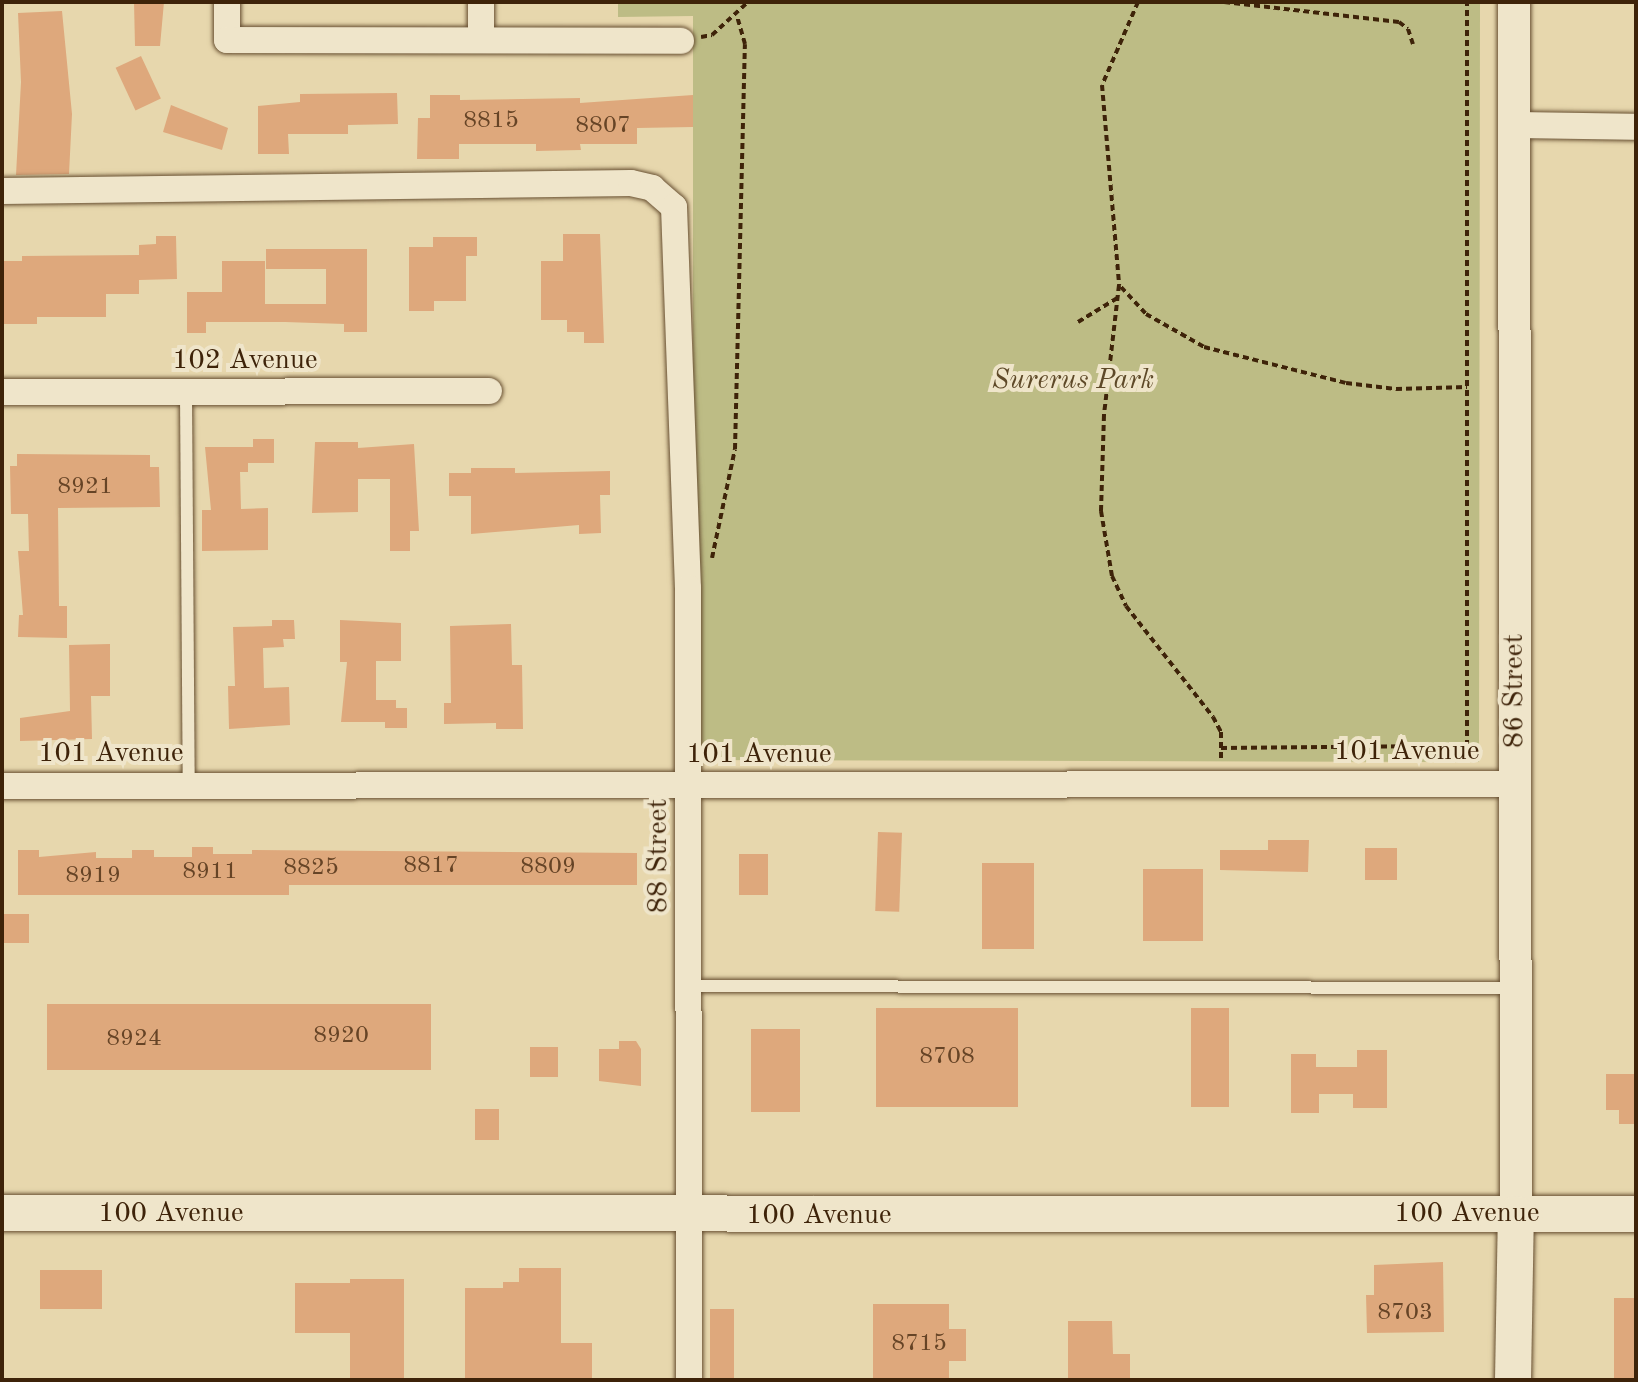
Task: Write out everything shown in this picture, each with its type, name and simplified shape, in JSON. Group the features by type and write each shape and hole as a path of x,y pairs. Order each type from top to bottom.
{"main road":[{"name":"100 Avenue","path":"2,1213 690,1216 1636,1214"},
{"name":"86 Street","path":"1513,1380 1516,1214"}],"street":[{"path":"227,2 227,40 481,38 681,41"},
{"path":"481,2 481,38"},
{"name":"86 Street","path":"1514,2 1516,1214"},
{"path":"1514,125 1636,127"},
{"name":"88 Street","path":"2,191 631,183 661,194 676,216 691,787 689,1380"},
{"name":"102 Avenue","path":"2,392 489,391"},
{"name":"101 Avenue","path":"2,786 1515,784"}],"lane":[{"path":"186,394 189,786"},
{"path":"691,986 1515,988"}],"path":[{"path":"681,41 712,35 737,16 748,2"},
{"path":"1138,2 1102,85 1119,297 1104,415 1101,511 1105,547 1126,606 1213,717 1221,748 1467,746"},
{"path":"1224,2 1399,22 1408,29 1413,44"},
{"path":"1451,784 1467,746 1467,2"},
{"path":"709,571 735,449 745,44 737,16"},
{"path":"1119,285 1146,314 1204,347 1346,383 1396,389 1467,387"},
{"path":"1078,322 1119,297"}],"green space":[{"name":"Surerus Park","path":"618,2 1480,2 1479,762 693,760 693,16 618,17"}],"building":[{"path":"134,2 164,2 160,46 135,46"},
{"path":"62,11 72,114 69,174 16,175 21,82 18,13"},
{"path":"141,56 161,99 135,110 116,68"},
{"path":"397,93 398,124 348,125 348,134 288,134 289,154 258,154 258,106 300,102 300,94"},
{"path":"430,95 460,95 460,100 580,98 580,103 693,95 693,127 637,128 637,144 580,144 581,150 536,151 536,144 459,144 459,159 417,159 418,118 430,118"},
{"path":"171,105 228,128 222,150 163,132"},
{"path":"563,234 600,234 604,343 584,343 584,332 567,332 567,320 541,320 541,261 563,261"},
{"path":"156,236 176,236 177,279 139,280 139,294 106,294 106,317 37,317 37,324 2,324 2,261 22,261 22,256 139,255 139,245 156,244"},
{"path":"433,237 477,237 477,256 466,256 466,301 434,301 434,311 409,311 409,247 433,247"},
{"path":"266,249 367,249 367,332 344,332 344,324 206,322 206,333 187,333 187,292 222,292 222,261 265,261 265,304 326,304 326,269 266,269"},
{"path":"253,439 274,439 274,463 248,463 248,472 240,472 241,509 268,508 268,550 202,551 202,510 211,510 205,447 253,447"},
{"path":"315,442 358,442 358,448 414,444 419,531 410,531 410,551 390,551 390,479 358,479 358,512 312,513"},
{"path":"17,454 150,455 150,467 159,467 160,507 58,508 59,606 67,606 67,638 18,637 19,615 23,615 18,551 29,551 28,514 11,514 10,466 17,466"},
{"path":"471,468 515,468 515,473 610,471 610,495 600,495 601,533 579,534 579,525 471,534 471,496 449,496 449,473 471,473"},
{"path":"272,620 294,620 295,639 283,639 284,647 263,648 264,688 289,687 290,725 229,729 228,686 235,686 233,627 272,626"},
{"path":"340,620 401,623 401,661 376,661 376,700 396,700 396,708 407,708 407,728 385,728 385,722 341,722 347,662 340,662"},
{"path":"511,624 512,665 522,665 523,729 496,729 496,723 444,724 444,703 451,703 450,626"},
{"path":"110,644 110,696 91,696 92,739 20,741 20,718 70,711 69,645"},
{"path":"878,832 902,833 899,912 875,911"},
{"path":"1268,840 1309,840 1308,872 1220,870 1220,850 1268,850"},
{"path":"192,847 213,847 213,854 252,854 252,850 637,853 637,885 289,885 289,895 18,895 18,850 39,850 39,857 96,852 96,858 132,858 132,850 154,850 154,857 192,857"},
{"path":"1365,848 1397,848 1397,880 1365,880"},
{"path":"739,854 768,854 768,895 739,895"},
{"path":"982,863 1034,863 1034,949 982,949"},
{"path":"1143,869 1203,869 1203,941 1143,941"},
{"path":"2,914 29,914 29,943 2,943"},
{"path":"47,1004 431,1004 431,1070 47,1070"},
{"path":"876,1008 1018,1008 1018,1107 876,1107"},
{"path":"1191,1008 1229,1008 1229,1107 1191,1107"},
{"path":"751,1029 800,1029 800,1112 751,1112"},
{"path":"619,1041 636,1041 641,1049 641,1086 599,1081 599,1049 619,1049"},
{"path":"530,1047 558,1047 558,1077 530,1077"},
{"path":"1357,1050 1387,1050 1387,1108 1353,1108 1353,1094 1319,1094 1319,1113 1291,1113 1291,1054 1316,1054 1316,1067 1357,1067"},
{"path":"1606,1074 1636,1074 1636,1124 1619,1124 1619,1110 1606,1110"},
{"path":"475,1109 499,1109 499,1140 475,1140"},
{"path":"1443,1262 1444,1332 1367,1333 1366,1295 1374,1295 1374,1265"},
{"path":"519,1268 561,1268 561,1343 592,1343 592,1380 465,1380 465,1288 503,1288 503,1282 519,1282"},
{"path":"40,1270 102,1270 102,1309 40,1309"},
{"path":"350,1279 404,1279 404,1380 350,1380 350,1333 295,1333 295,1283 350,1283"},
{"path":"1614,1298 1636,1298 1636,1380 1614,1380"},
{"path":"873,1304 949,1304 949,1329 966,1329 966,1361 949,1361 949,1380 873,1380"},
{"path":"710,1309 734,1309 734,1380 710,1380"},
{"path":"1068,1321 1112,1321 1113,1354 1130,1354 1130,1380 1068,1380"}]}
